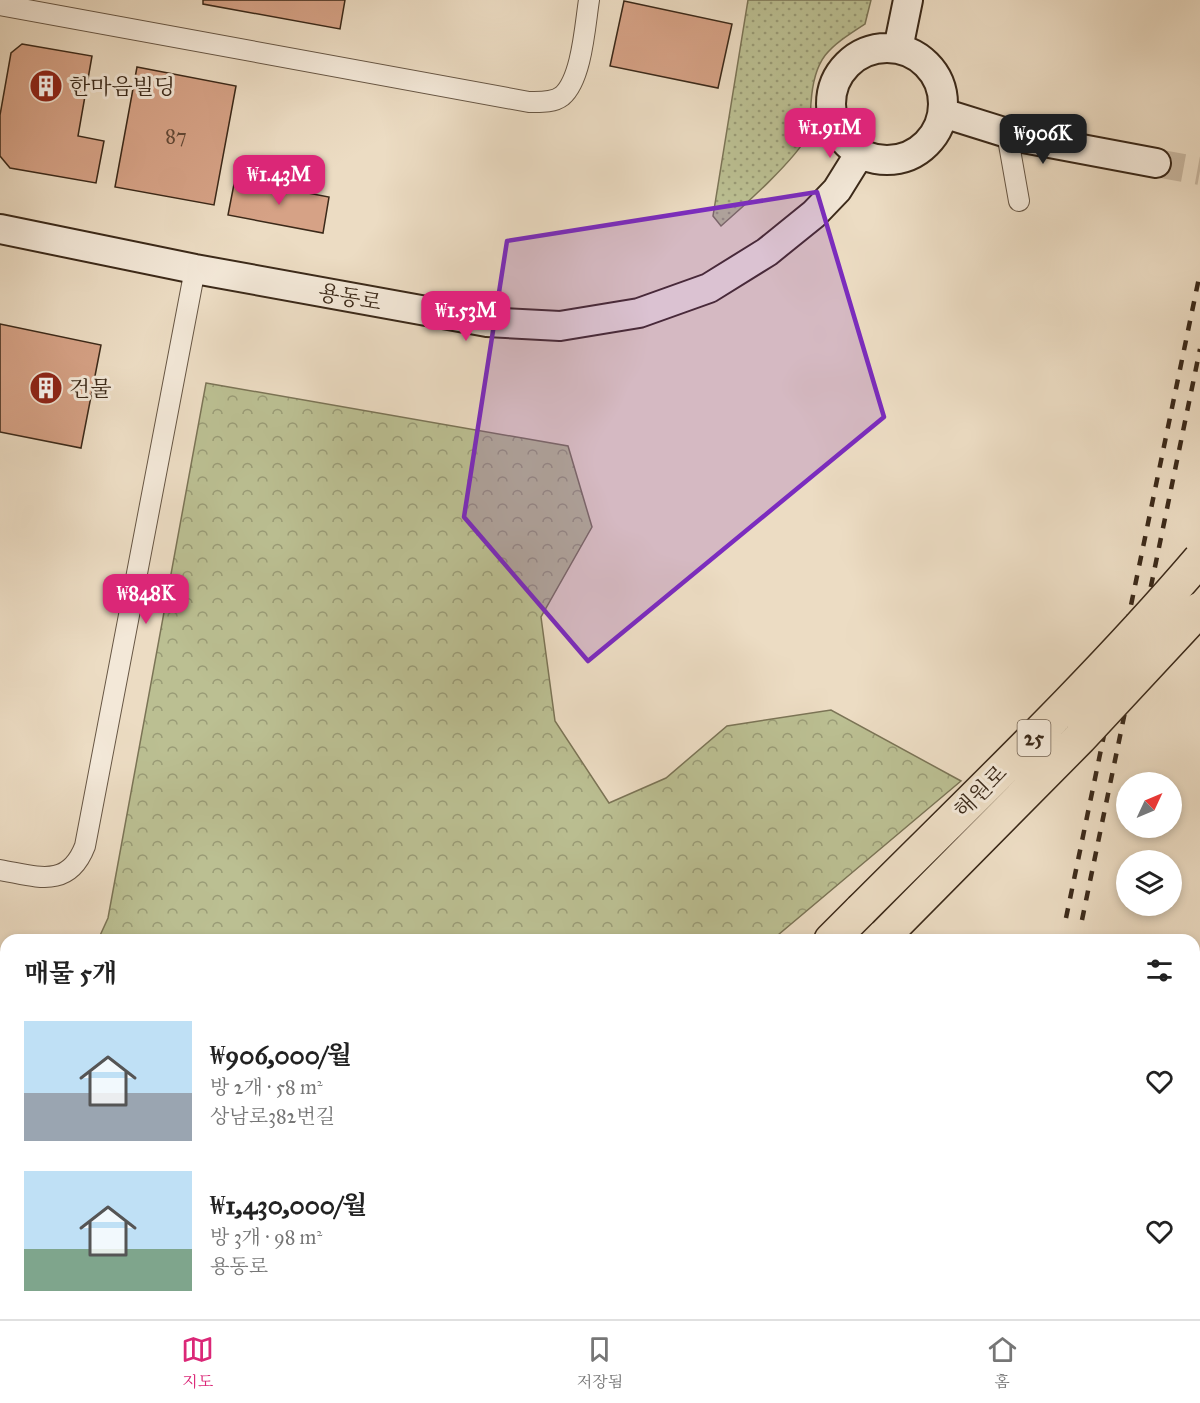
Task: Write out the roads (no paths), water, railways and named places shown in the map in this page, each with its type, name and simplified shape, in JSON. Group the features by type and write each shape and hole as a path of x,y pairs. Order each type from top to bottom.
{"highway":[{"name":"해원로","path":"837,934 1054,718 1159,608 1200,559"},
{"name":"해원로","path":"886,934 1080,738 1200,609"}],"street":[{"path":"0,5 529,102 549,102 562,95 576,74 589,0"},
{"path":"898,49 908,0"},
{"path":"879,49 898,49 914,55 927,65 937,80 942,95 943,113 925,146 909,156 890,161 872,159 860,153 841,137 832,120 830,100 835,82 845,66 861,54 879,49"},
{"path":"943,113 1007,133 1156,163"},
{"path":"1007,133 1019,201"},
{"name":"용동로","path":"0,229 195,269 488,322 560,326 639,314 709,288 767,252 814,214 837,190 860,153"},
{"path":"0,870 50,878 66,872 76,864 85,846 195,269"}],"tunnel":[{"path":"1156,163 1200,171"}],"railway":[{"path":"1066,918 1200,273"},
{"path":"1082,920 1200,349"}],"place":[{"name":"한마음빌딩","path":"46,86"},
{"name":"건물","path":"46,388"}]}
